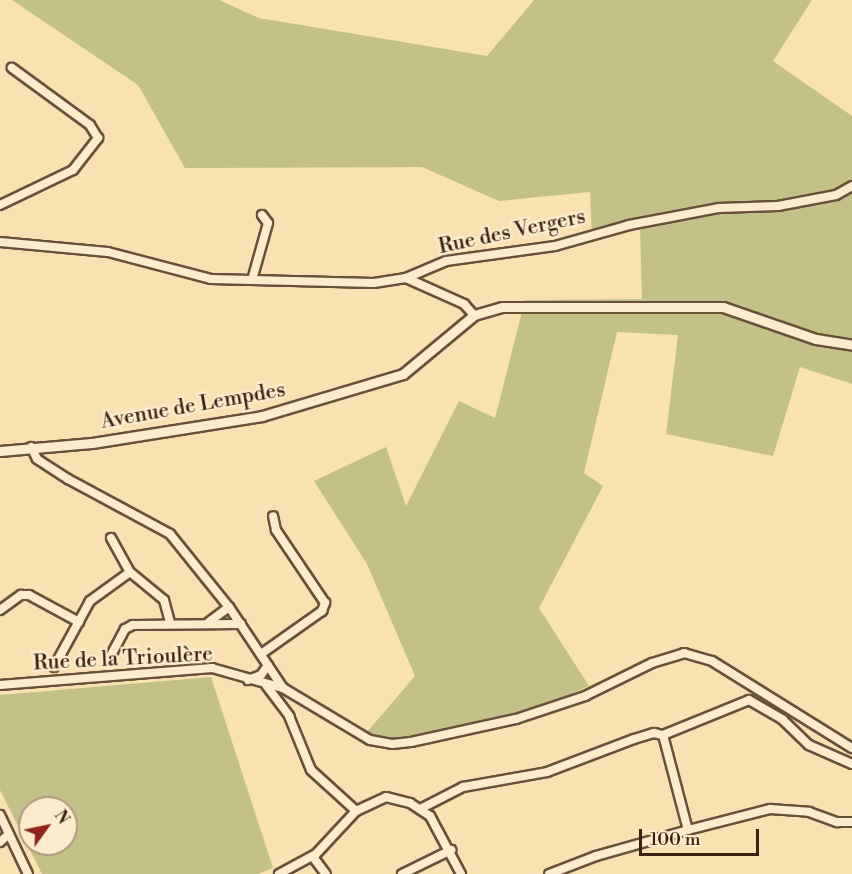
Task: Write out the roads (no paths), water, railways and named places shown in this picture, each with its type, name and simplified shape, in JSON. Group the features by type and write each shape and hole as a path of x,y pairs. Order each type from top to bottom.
{"street":[{"path":"0,205 73,170 98,138 90,125 12,68"},
{"name":"Rue des Vergers","path":"0,242 108,252 211,279 374,283 406,278 446,261 555,246 629,225 718,208 778,206 836,195 852,186"},
{"path":"252,280 268,223 262,215"},
{"path":"406,278 464,303 474,315 515,305 708,306 733,309 816,339 852,345"},
{"name":"Avenue de Lempdes","path":"0,451 130,438 262,416 390,379 415,367 474,315"},
{"path":"32,447 37,459 68,479 170,534 229,607 283,688 358,735 392,744 516,719 585,696 652,663 684,653 712,661 852,748"},
{"path":"261,654 322,611 325,603 276,530 273,516"},
{"path":"111,538 130,572 164,600 170,622"},
{"path":"54,667 90,601 130,572"},
{"path":"0,610 21,595 29,595 79,622"},
{"path":"209,622 229,607"},
{"path":"108,662 125,629 133,625 170,622 241,624"},
{"path":"246,680 261,675 268,664"},
{"name":"Rue de la Trioulère","path":"0,685 212,668 246,680 283,688"},
{"path":"276,676 266,685 289,716 311,770 356,811"},
{"path":"422,808 463,787 547,772 634,738 654,733 663,735 749,700 783,720 809,745 852,764"},
{"path":"663,735 688,830"},
{"path":"279,874 313,856 356,811 386,797 422,808 451,850 461,874"},
{"path":"549,874 596,856 770,809 810,812 837,822 852,822"},
{"path":"0,816 28,874"},
{"path":"0,842 9,834"},
{"path":"402,874 451,850"},
{"path":"313,856 326,874"}]}
